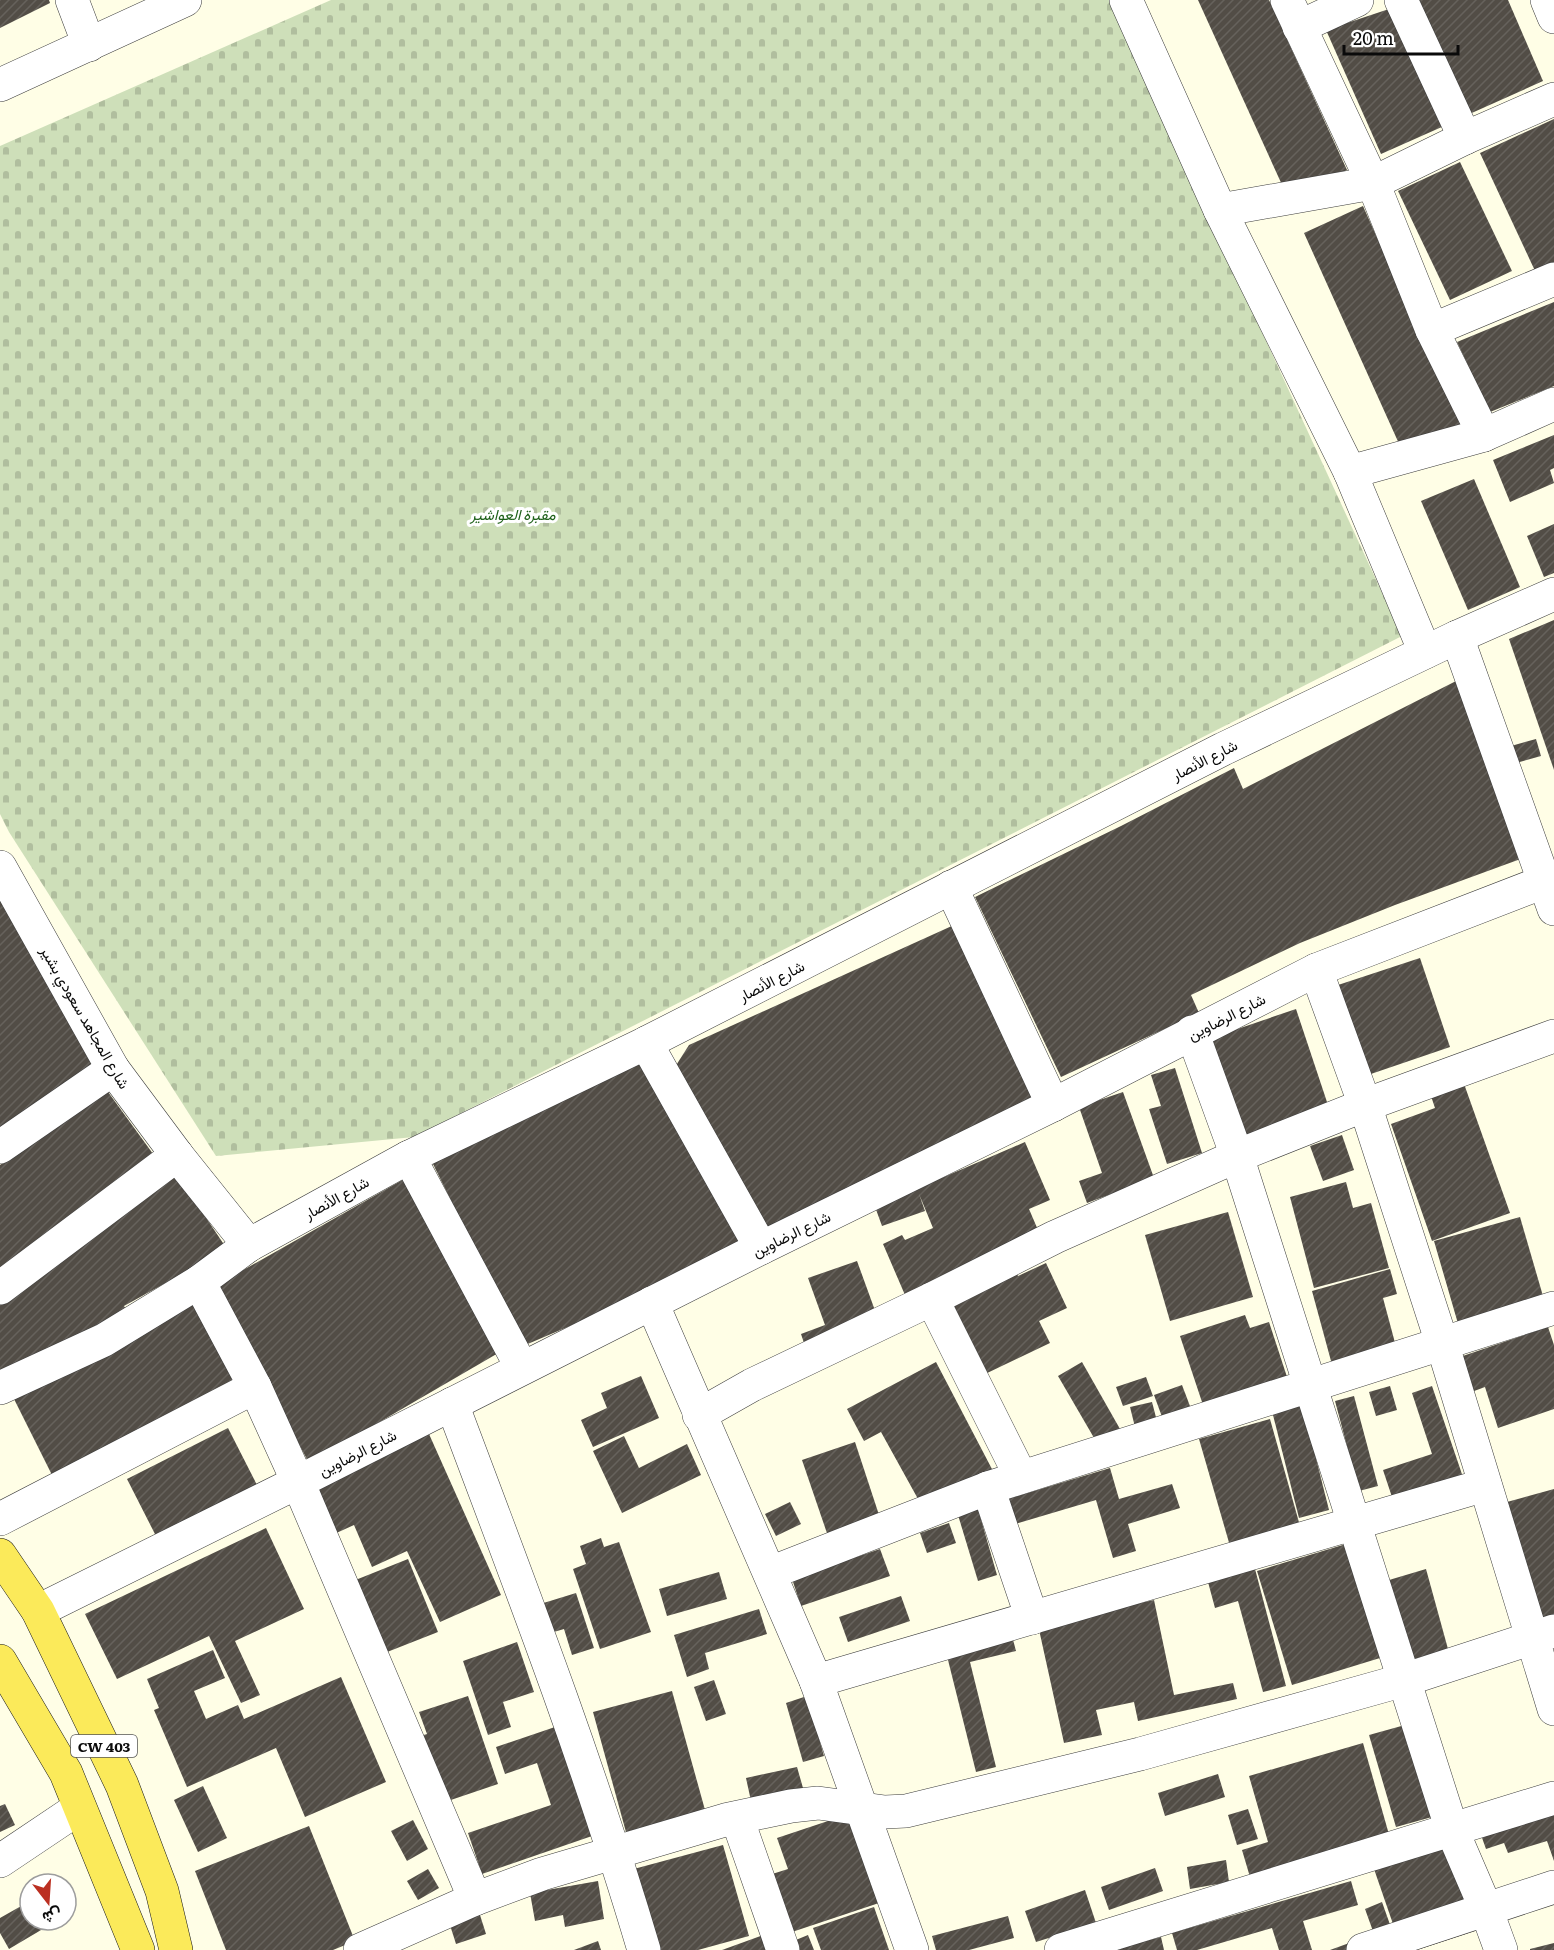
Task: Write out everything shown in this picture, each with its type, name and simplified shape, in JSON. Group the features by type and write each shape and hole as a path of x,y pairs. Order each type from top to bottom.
{"main road":[{"name":"CW 403","path":"0,1555 38,1611 122,1785 162,1891 176,1950"},
{"name":"CW 403","path":"0,1661 66,1773 138,1950"}],"street":[{"path":"72,0 89,45"},
{"path":"0,85 184,0"},
{"path":"1126,0 1220,210 1350,472 1425,652"},
{"path":"1358,0 1293,14 1373,183 1432,330 1485,435"},
{"path":"1401,0 1465,138"},
{"path":"1547,0 1554,17"},
{"path":"1220,210 1373,183 1465,138 1554,99"},
{"path":"1432,330 1554,279"},
{"path":"1350,472 1485,435 1554,404"},
{"name":"شارع الأنصار","path":"0,1388 104,1340 198,1282 249,1245 409,1157 646,1043 1223,749 1457,637 1554,594"},
{"path":"1457,637 1551,889"},
{"name":"شارع المجاهد سعودي بشير","path":"0,867 113,1069 177,1155 249,1245"},
{"path":"951,887 1053,1105"},
{"name":"شارع الرضاوين","path":"38,1611 761,1248 1053,1105 1316,970 1551,889"},
{"path":"1316,970 1365,1105 1485,1485 1543,1635 1554,1708"},
{"path":"1192,1032 1237,1156 1452,1830 1501,1950"},
{"path":"699,1415 752,1385 1055,1237 1237,1156 1365,1105 1554,1036"},
{"path":"646,1043 761,1248"},
{"path":"0,1147 113,1069"},
{"path":"0,1288 177,1155"},
{"path":"409,1157 522,1368"},
{"path":"198,1282 255,1387 298,1482 475,1899"},
{"path":"932,1299 1021,1478"},
{"path":"652,1303 816,1681 912,1950"},
{"path":"770,1573 988,1488 1554,1308"},
{"path":"0,1519 255,1387"},
{"path":"452,1404 560,1691 615,1852 644,1950"},
{"path":"816,1681 1485,1485"},
{"path":"988,1488 1032,1618"},
{"path":"360,1950 475,1899 542,1874 737,1818 791,1806 818,1803 842,1805 861,1810 906,1811 1140,1754 1404,1680 1543,1635"},
{"path":"1061,1950 1554,1798"},
{"path":"0,1861 80,1808"},
{"path":"737,1818 783,1950"},
{"path":"1363,1950 1554,1887"}],"green space":[{"name":"مقبرة العواشير","path":"331,0 1109,0 1402,636 414,1137 216,1156 9,832 0,814 0,146"}],"building":[{"path":"0,0 49,0 50,3 0,28"},
{"path":"1198,0 1269,0 1347,170 1288,198"},
{"path":"1412,0 1508,0 1543,81 1465,116"},
{"path":"1392,8 1444,126 1381,154 1326,30"},
{"path":"1554,119 1554,264 1536,273 1480,153"},
{"path":"1460,162 1512,271 1450,300 1398,191"},
{"path":"1363,206 1454,412 1460,409 1469,431 1405,457 1304,233"},
{"path":"1554,302 1554,386 1490,412 1457,342"},
{"path":"1554,435 1554,468 1550,470 1554,483 1510,502 1493,460"},
{"path":"1474,479 1520,587 1468,610 1421,501"},
{"path":"1554,524 1554,573 1544,577 1527,536"},
{"path":"1554,620 1554,770 1509,639"},
{"path":"1462,678 1526,857 1300,943 1191,995 1199,1013 1061,1077 975,897 1234,768 1243,789"},
{"path":"1536,739 1541,756 1516,763 1511,746"},
{"path":"0,900 100,1066 0,1130"},
{"path":"954,925 1039,1104 768,1233 675,1067 689,1045"},
{"path":"1420,958 1450,1047 1365,1076 1335,986"},
{"path":"1296,1009 1331,1114 1240,1144 1205,1040"},
{"path":"641,1061 742,1246 633,1299 523,1346 432,1162"},
{"path":"1175,1068 1202,1153 1167,1164 1149,1109 1161,1106 1151,1075"},
{"path":"1463,1081 1510,1213 1432,1241 1391,1124 1435,1108 1430,1093"},
{"path":"103,1085 156,1158 0,1277 0,1165"},
{"path":"1123,1092 1154,1178 1087,1203 1079,1181 1102,1173 1079,1107"},
{"path":"1342,1135 1354,1170 1323,1181 1310,1146"},
{"path":"1025,1142 1050,1200 1029,1209 1041,1237 905,1295 883,1244 902,1235 905,1240 933,1228 919,1194 925,1211 882,1226 874,1204 916,1189"},
{"path":"174,1170 227,1249 124,1306 130,1316 5,1379 0,1370 0,1298"},
{"path":"406,1178 500,1352 309,1463 215,1286"},
{"path":"1346,1182 1353,1208 1371,1203 1389,1268 1314,1288 1290,1197"},
{"path":"1228,1212 1253,1297 1170,1321 1145,1235"},
{"path":"1520,1217 1545,1303 1459,1327 1434,1241"},
{"path":"857,1261 877,1316 804,1343 801,1334 825,1325 808,1278"},
{"path":"1046,1263 1067,1308 1039,1321 1050,1343 983,1375 945,1296 1013,1264 1018,1276"},
{"path":"1390,1269 1397,1294 1383,1298 1398,1354 1334,1372 1312,1291"},
{"path":"197,1303 238,1384 54,1479 12,1395"},
{"path":"1245,1315 1250,1328 1269,1322 1289,1383 1205,1411 1180,1336"},
{"path":"1548,1327 1554,1345 1554,1409 1498,1428 1485,1387 1466,1394 1454,1359"},
{"path":"936,1362 993,1471 923,1508 881,1432 864,1441 847,1409"},
{"path":"1082,1362 1120,1429 1097,1443 1058,1376"},
{"path":"641,1376 659,1418 593,1447 581,1420 607,1408 601,1393"},
{"path":"1146,1377 1153,1396 1123,1406 1116,1387"},
{"path":"1182,1385 1193,1414 1165,1425 1154,1395"},
{"path":"1390,1386 1397,1410 1376,1416 1369,1392"},
{"path":"1432,1386 1466,1486 1396,1509 1383,1470 1432,1454 1412,1393"},
{"path":"1354,1396 1378,1486 1359,1491 1335,1401"},
{"path":"1152,1402 1158,1425 1136,1431 1130,1407"},
{"path":"1302,1403 1329,1510 1299,1518 1272,1411"},
{"path":"1270,1419 1300,1526 1230,1546 1199,1439"},
{"path":"228,1428 258,1487 157,1538 127,1479"},
{"path":"429,1434 501,1595 440,1622 407,1551 372,1567 354,1525 332,1535 310,1487"},
{"path":"624,1436 639,1468 687,1444 701,1475 622,1513 593,1451"},
{"path":"855,1442 882,1524 830,1542 802,1460"},
{"path":"1110,1468 1119,1499 1172,1484 1180,1508 1128,1524 1136,1551 1113,1558 1096,1500 1008,1526 1001,1501"},
{"path":"1554,1489 1554,1616 1542,1620 1507,1502"},
{"path":"790,1502 801,1524 776,1536 765,1514"},
{"path":"978,1509 997,1575 978,1581 958,1515"},
{"path":"949,1523 956,1543 927,1553 920,1533"},
{"path":"266,1528 304,1609 235,1641 260,1695 241,1703 209,1636 117,1679 85,1614"},
{"path":"601,1538 604,1547 619,1542 651,1632 600,1649 573,1569 586,1564 580,1546"},
{"path":"1346,1544 1380,1658 1292,1685 1257,1571"},
{"path":"880,1549 890,1576 801,1606 792,1579"},
{"path":"408,1559 438,1632 377,1656 348,1583"},
{"path":"1255,1569 1286,1686 1263,1692 1238,1601 1215,1608 1208,1582"},
{"path":"1426,1569 1448,1649 1411,1660 1389,1580"},
{"path":"719,1572 727,1599 667,1616 659,1589"},
{"path":"576,1593 594,1648 572,1655 564,1629 547,1634 537,1605"},
{"path":"901,1596 910,1621 848,1642 839,1617"},
{"path":"1154,1600 1174,1695 1233,1683 1237,1699 1138,1721 1134,1702 1096,1710 1102,1735 1064,1743 1038,1625"},
{"path":"759,1609 767,1634 705,1653 709,1669 687,1677 674,1635"},
{"path":"1011,1632 1016,1651 970,1662 996,1767 976,1772 945,1648"},
{"path":"517,1642 534,1692 503,1702 511,1727 488,1735 463,1661"},
{"path":"213,1650 225,1678 194,1691 206,1719 238,1705 244,1719 341,1677 386,1782 305,1817 276,1748 187,1787 154,1710 159,1708 147,1679"},
{"path":"714,1680 726,1714 706,1721 694,1687"},
{"path":"672,1691 705,1810 626,1832 593,1712"},
{"path":"468,1696 498,1784 439,1804 417,1737 427,1734 419,1712"},
{"path":"807,1696 824,1756 803,1762 786,1703"},
{"path":"1405,1725 1432,1817 1396,1827 1369,1735"},
{"path":"555,1727 592,1836 482,1874 468,1833 551,1805 537,1763 505,1774 496,1747"},
{"path":"1363,1743 1390,1838 1250,1877 1242,1850 1268,1842 1249,1776"},
{"path":"797,1767 803,1788 751,1801 746,1778"},
{"path":"1218,1774 1225,1797 1165,1816 1158,1793"},
{"path":"203,1786 227,1838 198,1852 174,1800"},
{"path":"5,1804 15,1825 0,1832 0,1806"},
{"path":"1248,1809 1258,1839 1237,1845 1228,1815"},
{"path":"852,1813 882,1902 780,1936 760,1878 788,1869 777,1838"},
{"path":"1554,1813 1554,1861 1547,1841 1508,1853 1504,1843 1486,1849 1481,1835"},
{"path":"413,1820 428,1849 407,1861 391,1831"},
{"path":"309,1826 355,1941 333,1950 226,1950 195,1871"},
{"path":"723,1845 749,1936 698,1950 652,1950 630,1870"},
{"path":"1445,1845 1475,1931 1417,1950 1402,1950 1374,1869"},
{"path":"1226,1860 1229,1882 1190,1889 1187,1867"},
{"path":"1155,1868 1163,1891 1109,1910 1101,1887"},
{"path":"428,1869 439,1888 418,1900 407,1881"},
{"path":"598,1881 604,1919 565,1927 563,1915 535,1921 530,1893"},
{"path":"1351,1881 1358,1905 1303,1921 1312,1950 1279,1950 1272,1928 1197,1950 1177,1950 1172,1933"},
{"path":"1085,1890 1096,1923 1036,1942 1025,1911"},
{"path":"1382,1902 1399,1950 1330,1950 1374,1934 1365,1909"},
{"path":"874,1907 889,1950 821,1950 813,1928"},
{"path":"18,1908 18,1932 38,1932 9,1949 0,1933 0,1918"},
{"path":"480,1915 486,1934 456,1944 450,1925"},
{"path":"1008,1916 1014,1938 969,1950 936,1950 932,1936"},
{"path":"766,1934 772,1950 722,1950"},
{"path":"808,1935 814,1950 788,1950 786,1944"},
{"path":"1161,1937 1164,1950 1115,1950 1115,1949"},
{"path":"598,1941 601,1950 574,1950"},
{"path":"1554,1943 1554,1950 1530,1950 1530,1949"}]}
